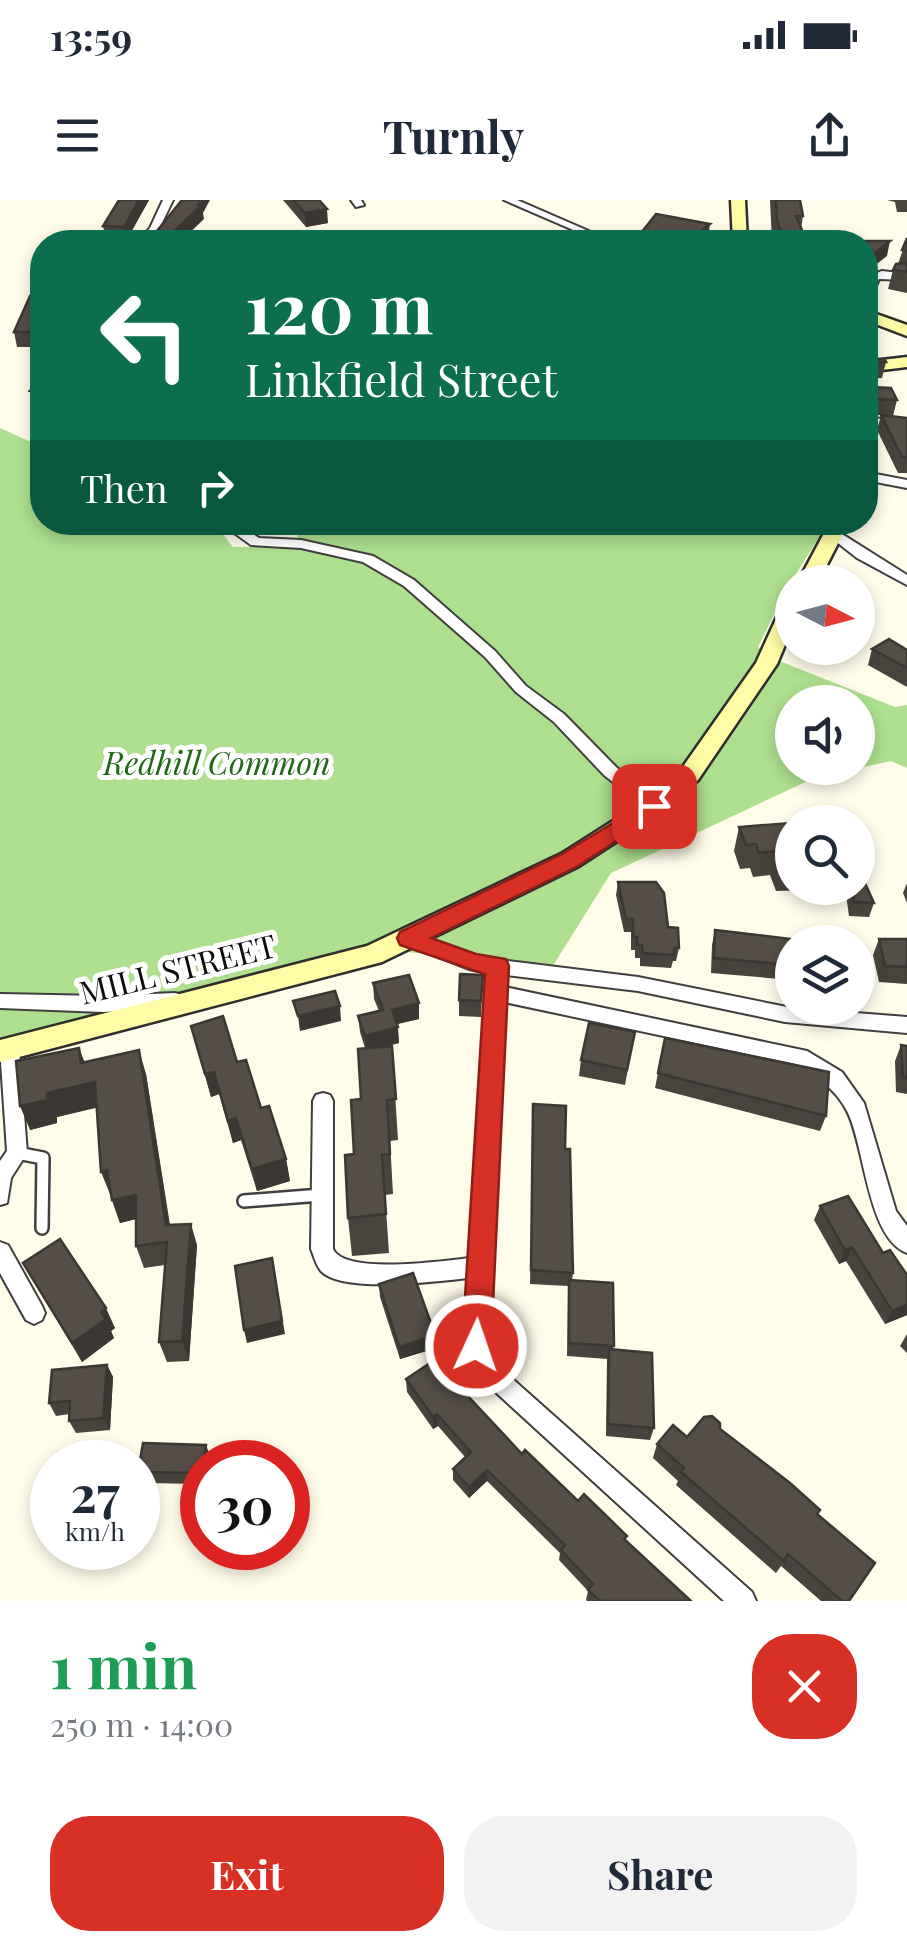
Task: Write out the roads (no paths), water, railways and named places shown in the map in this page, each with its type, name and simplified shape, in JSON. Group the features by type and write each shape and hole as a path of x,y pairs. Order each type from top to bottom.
{"street":[{"path":"153,230 168,200"},
{"path":"509,200 580,230"},
{"path":"738,200 739,230"},
{"path":"878,276 907,277"},
{"path":"878,320 907,331"},
{"path":"878,366 904,363"},
{"path":"878,423 907,424"},
{"path":"878,478 907,484"},
{"path":"245,535 256,542 301,544 368,559 408,583 490,654 521,689 559,718 610,771 654,806"},
{"path":"817,565 833,535"},
{"path":"843,535 862,555 907,581"},
{"name":"MILL STREET","path":"4,1050 373,955 570,860 654,806 690,774 743,700 775,644"},
{"path":"408,938 475,964 638,984 785,1014 907,1024"},
{"path":"497,966 476,1346 486,1368 743,1601"},
{"path":"496,993 800,1056 835,1078 858,1109 887,1215 907,1243"},
{"path":"0,1002 104,1004 216,998"},
{"path":"0,1196 1,1176 18,1153 4,1050"},
{"path":"323,1100 322,1249 326,1262 337,1270 416,1274 480,1267"},
{"path":"0,1252 34,1313"}],"lane":[{"path":"18,1153 44,1158 42,1228"},
{"path":"244,1201 322,1195"}],"park label":[{"name":"Redhill Common","path":"217,764"}]}
